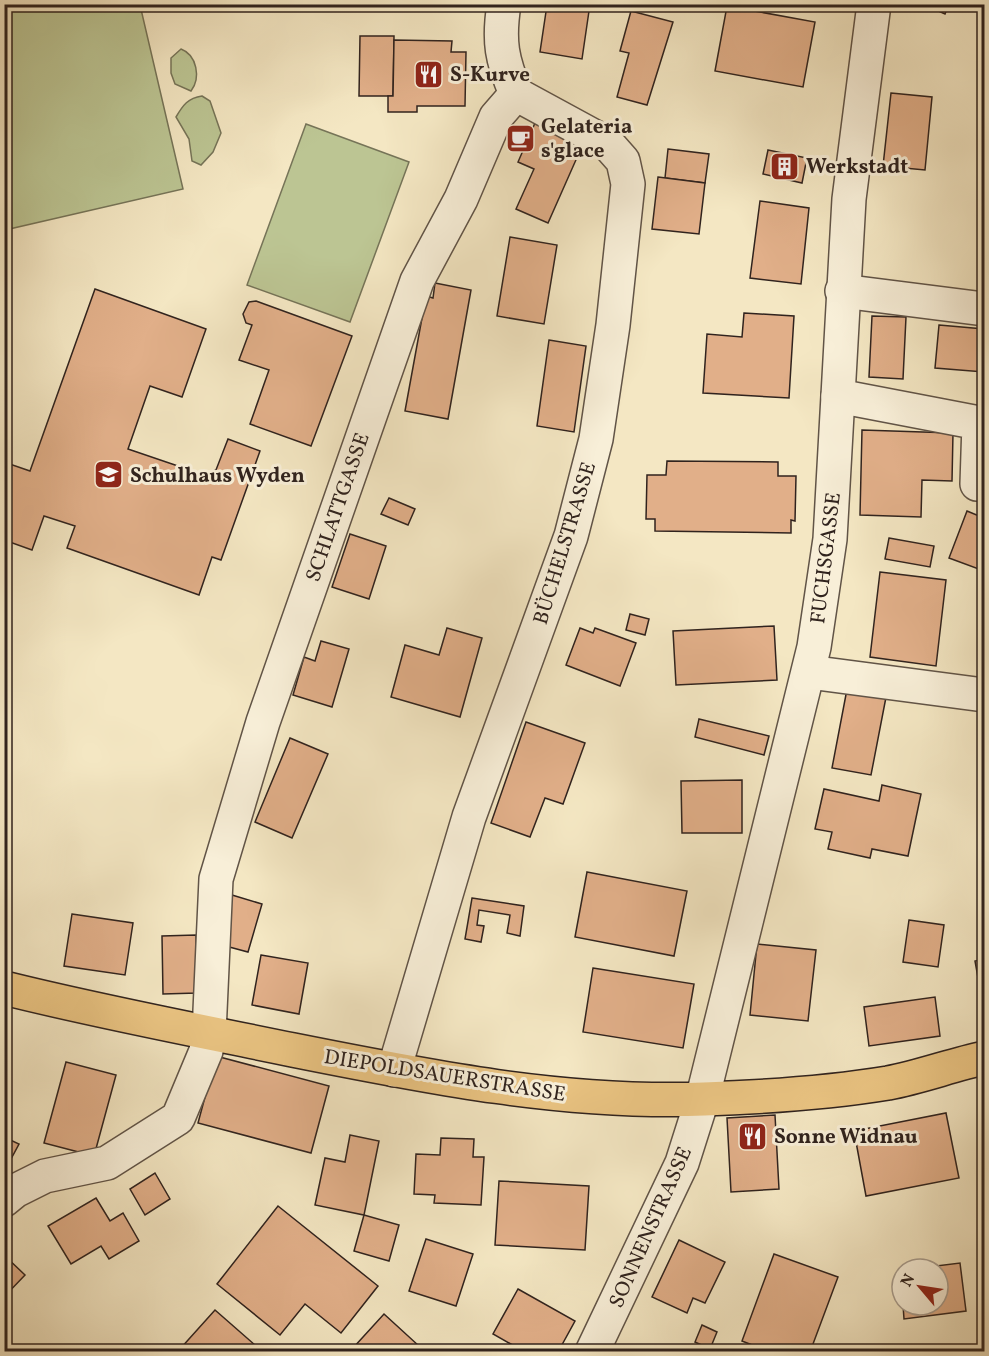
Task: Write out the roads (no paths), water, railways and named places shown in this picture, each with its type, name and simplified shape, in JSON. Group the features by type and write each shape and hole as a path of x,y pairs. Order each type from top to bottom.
{"main road":[{"name":"DIEPOLDSAUERSTRASSE","path":"4,988 86,1008 394,1070 515,1091 595,1098 702,1100 761,1097 889,1083 984,1058"}],"street":[{"path":"504,4 500,34 502,60 516,94"},
{"name":"FUCHSGASSE","path":"702,1100 809,672 830,539 842,291 849,200 874,4"},
{"name":"SCHLATTGASSE","path":"4,1200 15,1191 45,1176 107,1163 178,1118 206,1051 209,1033 216,879 263,722 417,281 461,199 496,117 516,94"},
{"name":"BÜCHELSTRASSE","path":"394,1070 469,817 571,536 596,439 613,325 628,184 623,161 608,144 516,94"},
{"path":"842,291 984,309"},
{"path":"838,396 979,423 977,484"},
{"path":"809,672 984,695"},
{"name":"SONNENSTRASSE","path":"592,1352 682,1163 702,1100"}],"place":[{"name":"S-Kurve","path":"429,74"},
{"name":"Gelateria s'glace","path":"520,138"},
{"name":"Werkstadt","path":"785,166"},
{"name":"Schulhaus Wyden","path":"109,475"},
{"name":"Sonne Widnau","path":"753,1136"}]}
